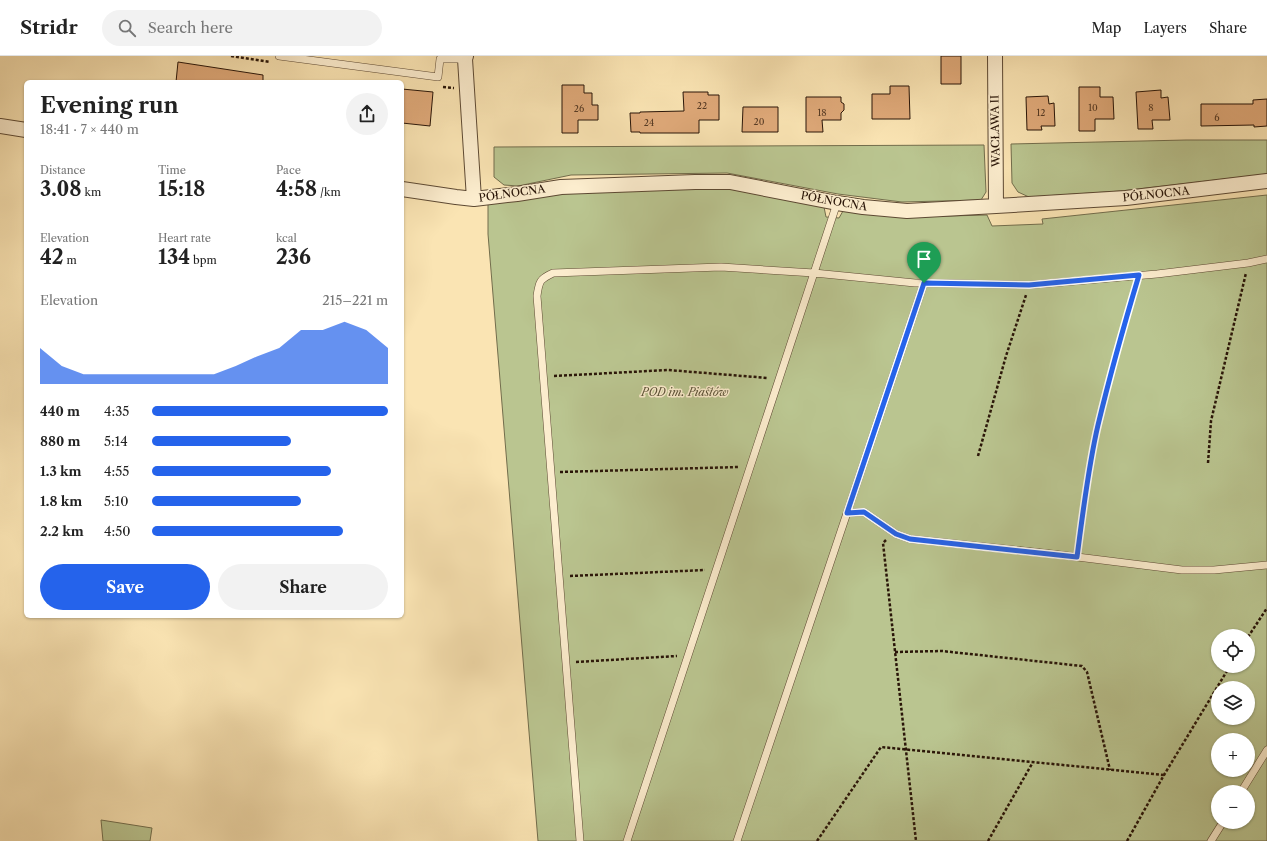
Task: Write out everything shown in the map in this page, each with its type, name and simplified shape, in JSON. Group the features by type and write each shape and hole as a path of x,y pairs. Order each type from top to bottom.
{"street":[{"name":"WACŁAWA II","path":"994,56 996,206"},
{"path":"465,57 474,199"},
{"path":"0,126 24,130"},
{"name":"PÓŁNOCNA","path":"404,189 474,199 561,187 680,182 730,182 837,203 863,207 907,210 1126,198 1267,181"}],"lane":[{"path":"279,56 438,77 440,58 465,57"},
{"path":"628,841 837,203"},
{"path":"580,841 537,296 538,285 542,278 553,273 721,267 814,273 915,283 1029,285 1139,275 1248,263 1267,259"},
{"path":"737,841 924,283"},
{"path":"847,513 864,512 896,534 910,539 1182,570 1214,570 1267,565"},
{"path":"1245,785 1267,750"},
{"path":"1211,841 1219,829"}],"path":[{"path":"1208,463 1211,421 1248,263"},
{"path":"1077,557 1086,490 1098,425 1125,321 1139,275"},
{"path":"978,456 1006,356 1029,285"},
{"path":"543,376 668,370 779,379"},
{"path":"550,472 751,466"},
{"path":"892,531 883,543 916,841"},
{"path":"560,576 717,570"},
{"path":"1253,629 1267,608"},
{"path":"895,652 942,651 1082,666 1087,672 1110,770"},
{"path":"566,663 689,655"},
{"path":"1127,841 1164,775 1226,673"},
{"path":"817,841 881,747 1164,775"},
{"path":"988,841 1034,762"}],"green space":[{"path":"1186,140 1267,140 1267,174 1121,191 1029,197 1018,192 1012,183 1011,144"},
{"path":"984,145 986,192 981,200 902,202 838,194 727,173 571,175 518,186 504,185 494,177 494,147"},
{"name":"POD im. Piastów","path":"725,188 824,207 826,217 839,218 843,211 910,217 987,215 992,226 1043,224 1042,219 1267,195 1267,841 538,841 488,234 488,203 570,191"},
{"path":"101,820 152,828 150,841 103,841"}],"building":[{"path":"941,56 961,56 961,84 941,84"},
{"path":"178,62 263,75 263,80 176,80"},
{"path":"562,85 584,85 584,93 592,93 592,105 598,105 598,120 578,120 578,133 562,133"},
{"path":"890,86 909,86 910,119 872,119 872,94 890,94"},
{"path":"1079,87 1100,87 1100,97 1113,97 1114,119 1095,119 1095,131 1079,131"},
{"path":"404,89 433,92 430,126 404,123"},
{"path":"1161,90 1161,98 1168,97 1170,120 1152,120 1153,129 1138,129 1136,92"},
{"path":"683,92 708,92 708,95 719,95 719,120 699,120 699,133 631,132 630,113 684,111"},
{"path":"1048,96 1049,104 1054,103 1055,126 1041,126 1042,130 1027,130 1026,97"},
{"path":"806,97 841,97 841,102 844,104 844,110 841,113 841,120 822,120 823,132 806,132"},
{"path":"1267,99 1267,126 1201,126 1201,104 1253,104 1253,100"},
{"path":"743,107 778,107 778,132 742,132"}],"route":[{"path":"1139,275 1125,321 1098,425 1086,490 1077,557 910,539 896,534 864,512 847,513 924,283 1029,285 1139,275"}]}
